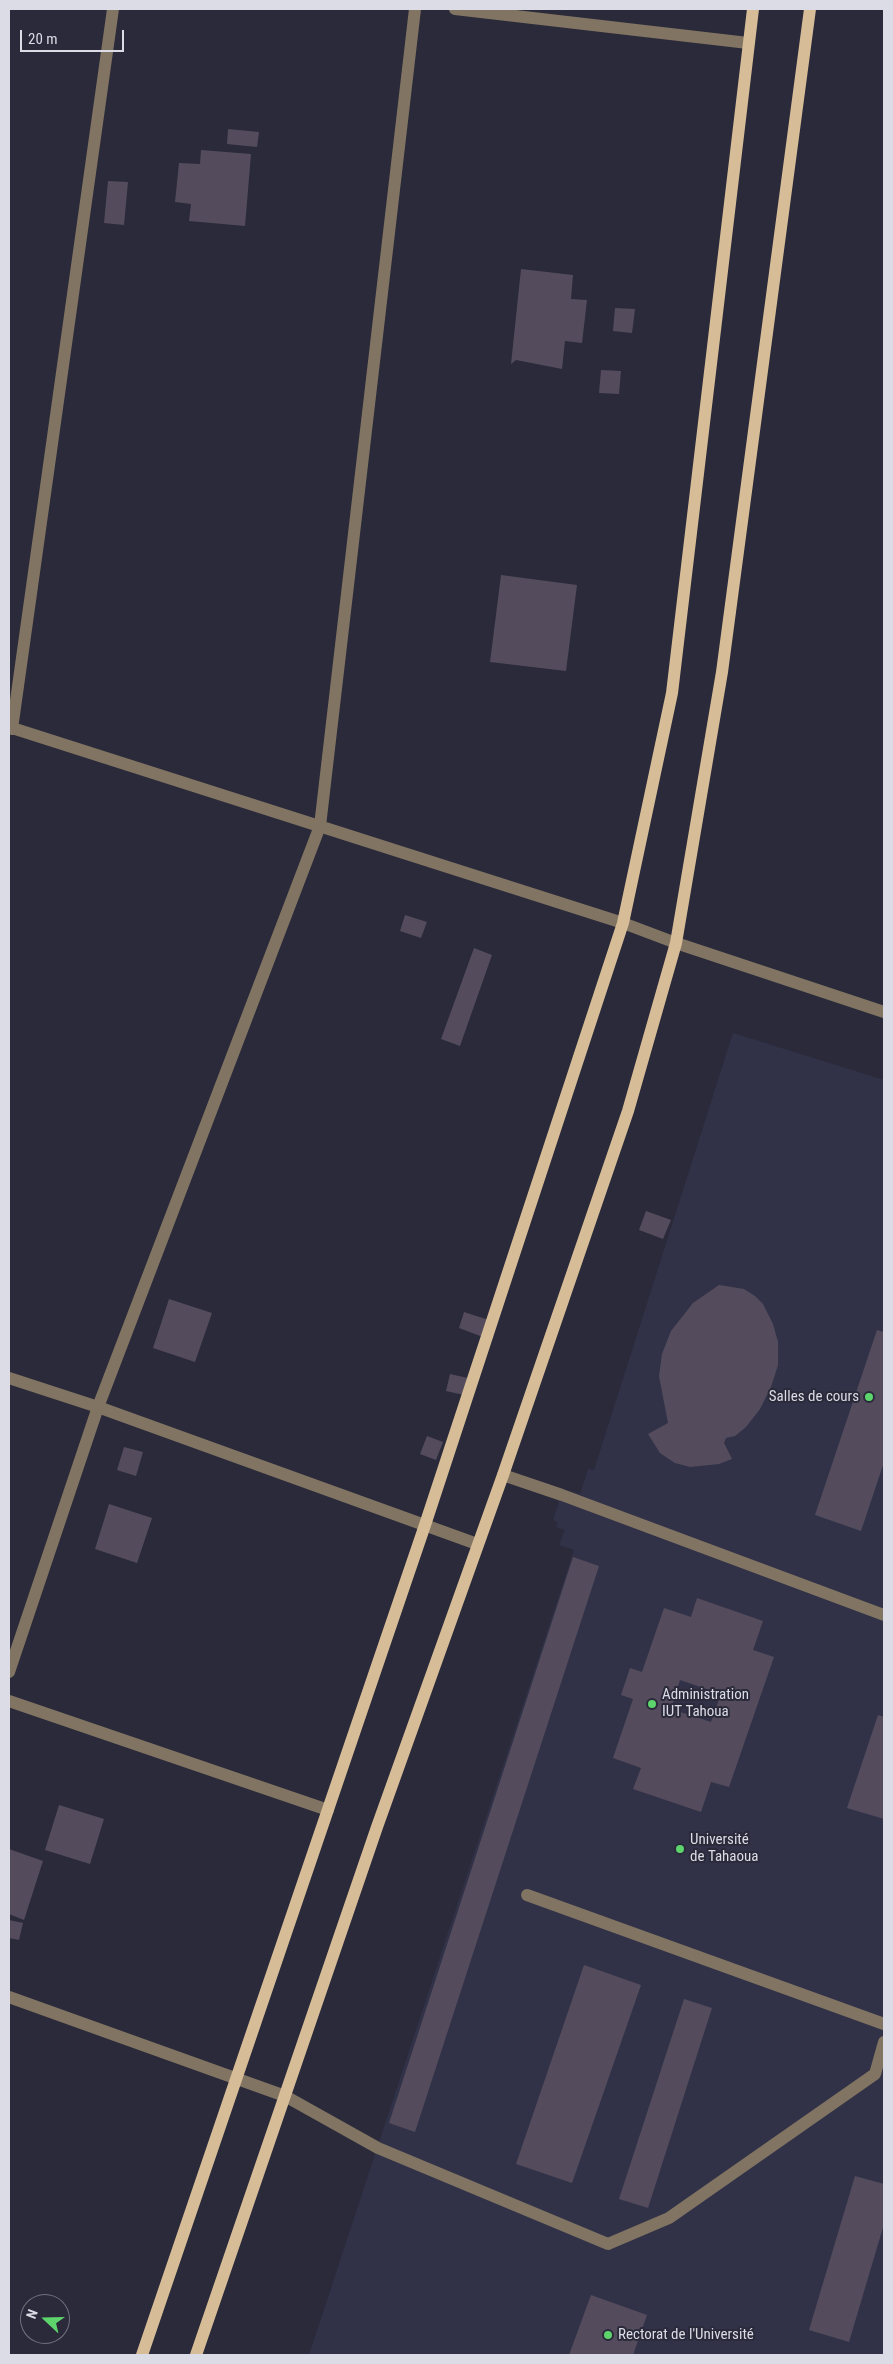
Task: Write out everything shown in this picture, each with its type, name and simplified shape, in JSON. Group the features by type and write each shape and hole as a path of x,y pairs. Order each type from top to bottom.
{"main road":[{"path":"142,2355 425,1526 624,923 672,693 753,9"},
{"path":"196,2355 628,1111 676,943 722,672 810,9"}],"street":[{"path":"113,9 10,728 624,923 676,943 884,1012"},
{"path":"9,1672 98,1407 320,826 415,9"},
{"path":"455,9 748,43"},
{"path":"9,1378 98,1407 477,1544"},
{"path":"503,1475 562,1495 884,1615"},
{"path":"9,1701 328,1810"},
{"path":"526,1895 884,2024"},
{"path":"9,1998 285,2096 378,2148 608,2244 669,2218 879,2077 884,2042"}],"shaded area":[{"name":"Université de Tahaoua","path":"733,1033 884,1080 884,2355 309,2355 574,1550 559,1545 565,1530 556,1527 558,1522 553,1520 563,1489 580,1494 588,1469 594,1470"}],"building":[{"path":"228,129 259,132 257,147 227,144"},
{"path":"201,150 251,154 245,226 189,221 191,204 175,202 179,163 200,164"},
{"path":"108,181 128,182 124,225 104,223"},
{"path":"521,269 573,275 571,299 587,300 582,343 565,341 562,369 516,360 511,364"},
{"path":"615,308 635,309 632,333 613,331"},
{"path":"601,370 621,371 619,394 599,393"},
{"path":"501,575 577,585 566,671 490,662"},
{"path":"405,915 427,922 421,938 400,931"},
{"path":"474,948 492,955 460,1046 441,1039"},
{"path":"646,1211 671,1220 663,1239 639,1230"},
{"path":"719,1285 744,1289 763,1304 773,1324 778,1342 778,1365 771,1387 760,1409 746,1427 735,1436 726,1438 724,1443 732,1459 719,1464 690,1467 675,1463 660,1453 648,1434 668,1423 659,1376 662,1354 671,1331 693,1303"},
{"path":"169,1299 212,1313 195,1362 153,1348"},
{"path":"464,1312 489,1320 483,1337 459,1328"},
{"name":"Salles de cours","path":"877,1330 884,1332 884,1462 861,1531 815,1515"},
{"path":"450,1374 468,1378 464,1395 446,1391"},
{"path":"427,1436 443,1442 436,1460 420,1454"},
{"path":"124,1447 143,1452 136,1476 117,1470"},
{"path":"109,1504 152,1518 137,1563 95,1549"},
{"path":"573,1557 599,1566 415,2132 389,2123"},
{"name":"Administration IUT Tahoua","path":"697,1598 763,1621 753,1650 774,1657 729,1787 711,1782 701,1812 633,1789 641,1768 613,1758 633,1699 621,1695 630,1668 642,1672 664,1608 691,1617","holes":["680,1680 721,1694 711,1722 671,1709"]},
{"path":"878,1715 884,1717 884,1819 847,1808"},
{"path":"59,1805 104,1819 90,1864 45,1850"},
{"path":"9,1849 43,1861 24,1920 9,1914"},
{"path":"9,1920 23,1923 19,1940 9,1938"},
{"path":"584,1965 641,1985 572,2183 516,2164"},
{"path":"684,1999 712,2008 648,2208 619,2199"},
{"path":"855,2176 884,2184 884,2224 849,2342 809,2330"},
{"name":"Rectorat de l'Université","path":"591,2295 647,2315 633,2355 569,2355"}],"place":[{"name":"Salles de cours","path":"869,1397"},
{"name":"Administration IUT Tahoua","path":"652,1704"},
{"name":"Université de Tahaoua","path":"680,1849"},
{"name":"Rectorat de l'Université","path":"608,2335"}]}
